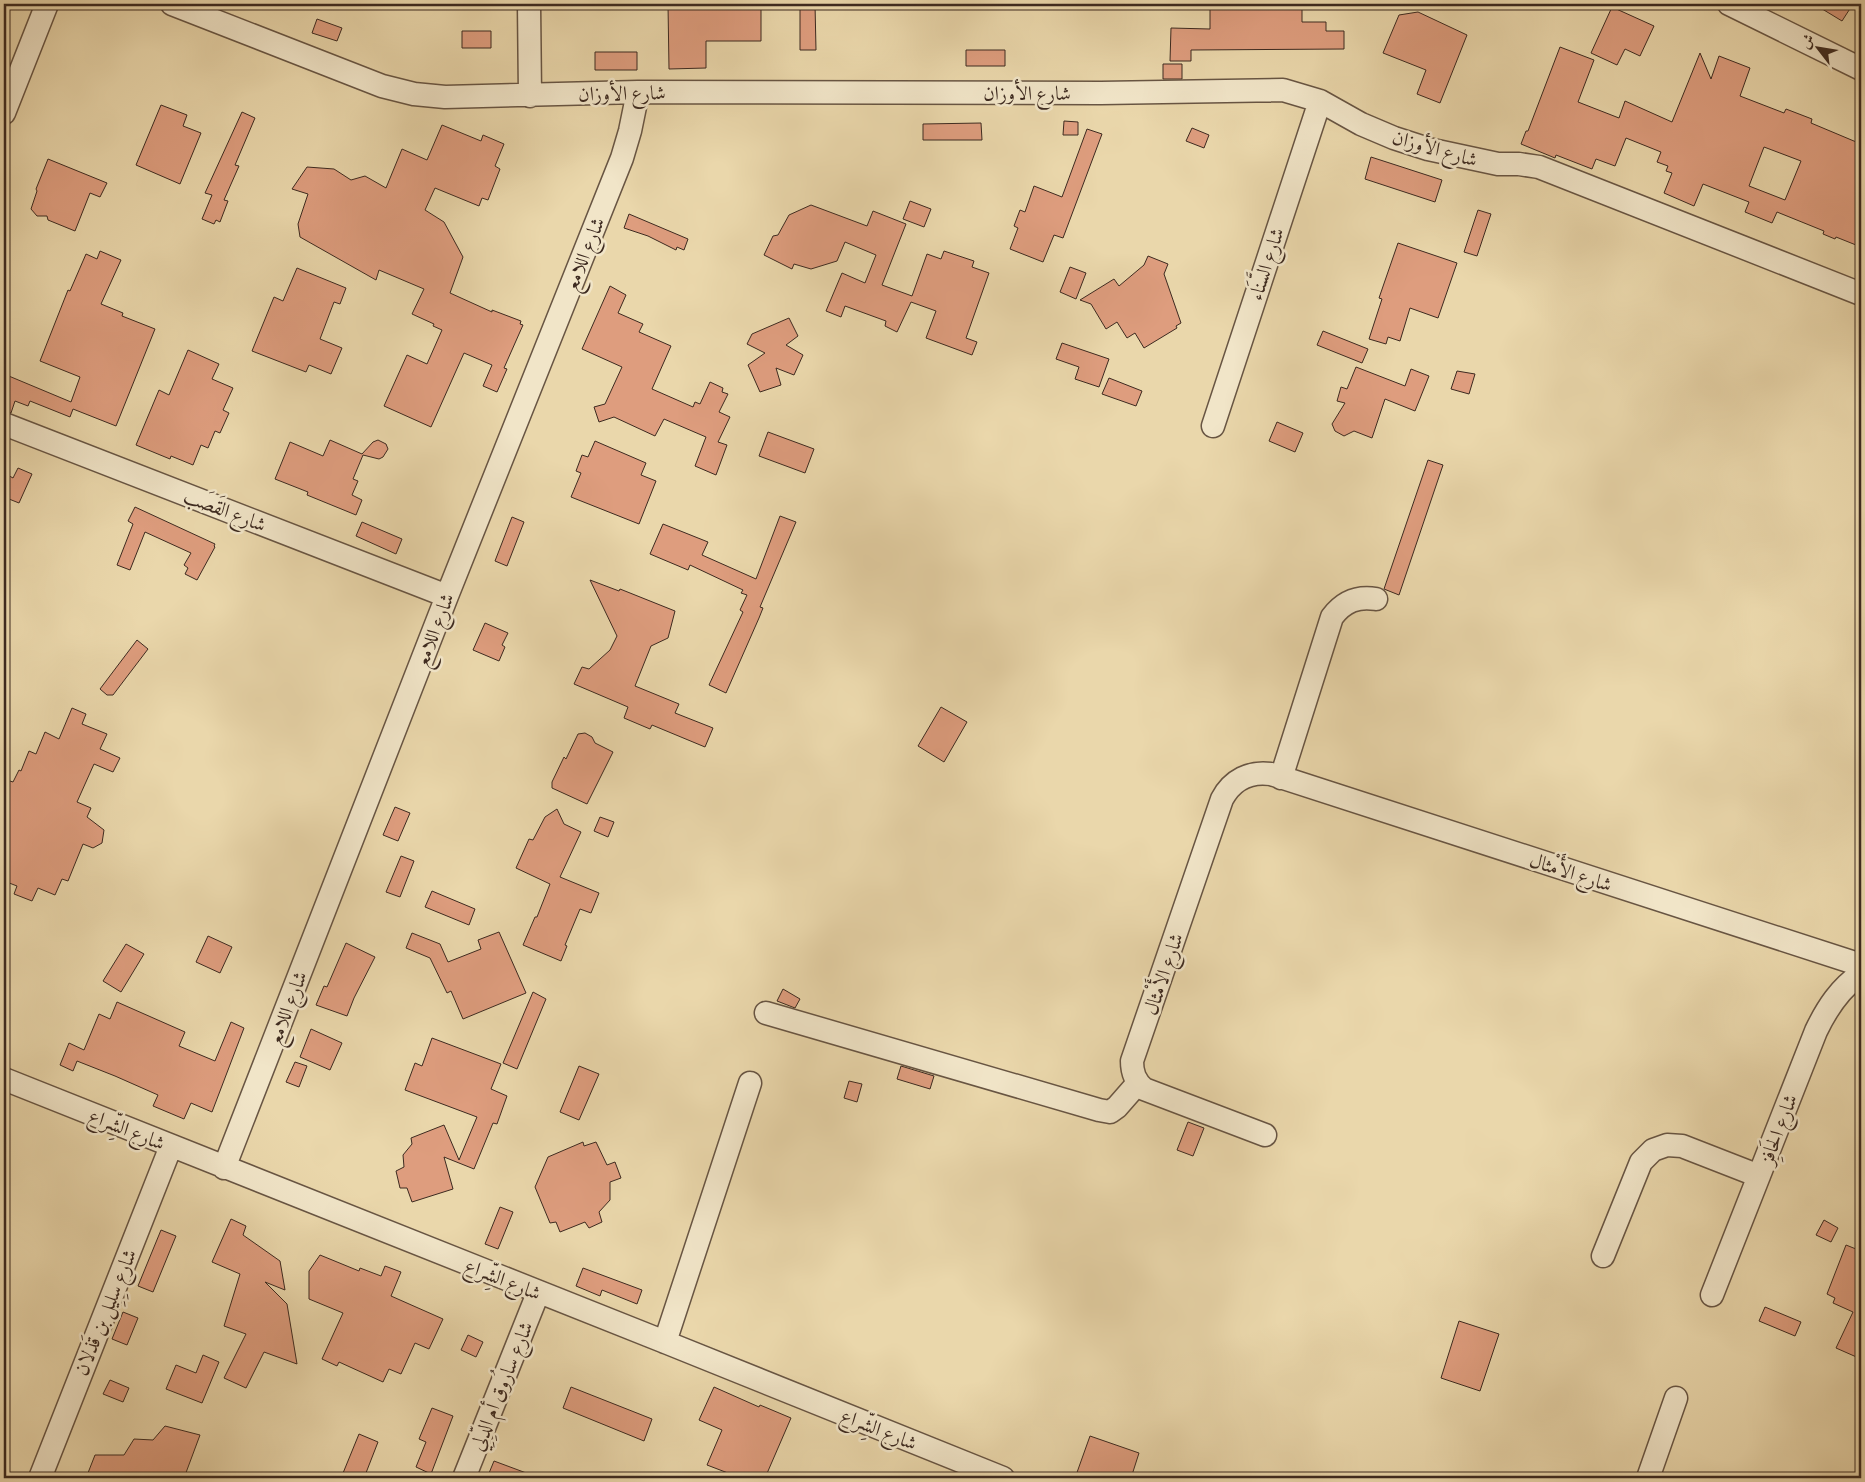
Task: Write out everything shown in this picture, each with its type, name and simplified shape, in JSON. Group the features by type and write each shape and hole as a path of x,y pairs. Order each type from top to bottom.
{"street":[{"path":"4,112 47,4"},
{"name":"شارع الأوزان","path":"172,4 388,88 445,98 638,92 1101,93 1283,90 1320,101 1361,124 1394,138 1428,149 1498,164 1539,167 1861,294"},
{"path":"529,4 530,96"},
{"path":"1730,4 1859,63"},
{"name":"شارع اللامع","path":"224,1168 447,596 622,158 638,92"},
{"name":"شارع السَّنَاء","path":"1212,426 1320,101"},
{"name":"شارع القَصَب","path":"4,424 447,596"},
{"path":"1281,778 1332,617 1337,610 1350,601 1367,597 1376,598"},
{"name":"شارع الأَمْثال","path":"1138,1083 1134,1076 1132,1061 1222,799 1233,784 1247,775 1263,773 1281,778 1861,965"},
{"name":"شارع الحَافِز","path":"1712,1295 1825,1013 1836,996 1861,974"},
{"path":"766,1013 1099,1110 1110,1112 1118,1107 1138,1083 1151,1093 1265,1135"},
{"name":"شارع الشِّراع","path":"4,1079 1003,1478"},
{"path":"665,1342 750,1083"},
{"path":"1603,1256 1641,1162 1653,1150 1667,1145 1682,1146 1759,1176"},
{"name":"شارع سِلِيل بن قَذلان","path":"40,1478 171,1146"},
{"name":"شارع سارُوق أم الدِّلِي","path":"464,1478 538,1293"},
{"path":"1648,1478 1676,1398"}],"building":[{"path":"761,4 761,41 706,41 706,68 669,69 668,5"},
{"path":"800,4 815,4 816,50 800,50"},
{"path":"1210,4 1302,4 1302,22 1326,22 1326,31 1344,31 1344,49 1191,50 1191,61 1170,61 1171,28 1210,29"},
{"path":"1814,4 1853,4 1842,21"},
{"path":"1612,7 1654,26 1640,56 1625,49 1617,65 1591,53"},
{"path":"1418,12 1467,35 1440,103 1417,94 1426,70 1383,53 1399,15"},
{"path":"317,19 342,28 337,41 312,33"},
{"path":"462,31 491,31 491,48 462,48"},
{"path":"1560,47 1594,60 1578,102 1619,118 1625,101 1672,122 1700,53 1711,79 1719,56 1750,68 1740,96 1784,113 1786,109 1812,119 1811,123 1861,144 1861,247 1823,234 1824,231 1777,212 1772,223 1745,212 1749,202 1703,184 1694,206 1664,193 1672,173 1666,171 1668,166 1657,162 1661,152 1626,138 1615,166 1596,159 1592,169 1556,155 1555,158 1521,144 1526,131 1528,131","holes":["1764,147 1801,161 1785,200 1749,186"]},
{"path":"966,50 1005,50 1005,66 966,66"},
{"path":"595,52 637,52 637,70 595,70"},
{"path":"1163,64 1182,64 1182,79 1163,79"},
{"path":"161,105 187,115 183,126 201,133 180,184 136,165"},
{"path":"242,112 255,118 235,165 239,166 224,200 228,201 220,222 216,220 214,224 202,219 212,195 205,193"},
{"path":"1064,121 1078,122 1078,135 1063,135"},
{"path":"981,123 982,140 923,140 923,124"},
{"path":"442,125 481,141 483,135 504,144 495,166 500,169 488,200 482,198 479,206 435,188 425,210 444,222 463,257 450,293 492,312 492,310 521,321 520,324 523,325 504,368 507,369 497,392 483,386 492,365 464,353 431,427 384,406 407,355 427,364 442,330 433,326 434,324 412,314 424,289 379,270 376,280 300,237 298,224 308,194 292,189 307,167 334,169 351,180 365,176 386,188 402,149 427,160"},
{"path":"1192,128 1209,135 1204,148 1186,141"},
{"path":"1087,129 1102,134 1063,238 1054,235 1043,262 1010,249 1018,228 1014,226 1020,210 1025,212 1034,186 1062,197"},
{"path":"1371,157 1442,180 1435,202 1365,179"},
{"path":"48,159 107,183 100,197 90,193 75,231 48,220 47,216 37,216 31,209 36,189"},
{"path":"910,201 931,209 924,227 903,219"},
{"path":"811,205 867,226 873,211 906,224 882,285 912,296 927,254 941,259 944,251 974,261 972,267 989,273 966,338 977,342 972,355 926,338 936,311 911,302 897,332 885,326 886,321 845,306 841,317 826,311 842,273 865,283 876,255 845,242 837,261 811,269 794,264 792,269 764,255 773,236 778,235 789,215"},
{"path":"1478,210 1491,214 1477,256 1464,252"},
{"path":"629,214 688,239 684,250 677,247 676,250 648,236 624,228"},
{"path":"1398,243 1457,263 1438,318 1410,308 1400,341 1388,337 1386,344 1369,339 1382,299 1379,298"},
{"path":"100,251 121,260 101,304 123,313 122,316 155,329 116,426 73,409 70,417 30,401 28,406 15,401 11,413 4,411 4,374 71,402 80,377 40,361 68,290 70,291 86,254 97,259"},
{"path":"1148,256 1168,264 1164,274 1181,323 1176,326 1177,328 1144,348 1135,333 1127,338 1117,322 1106,329 1091,304 1080,300 1114,279 1119,286 1144,265"},
{"path":"1070,267 1086,273 1076,299 1060,292"},
{"path":"297,268 346,288 340,304 334,302 320,339 342,348 331,374 309,365 306,372 252,351 274,297 283,301"},
{"path":"610,286 626,295 618,313 643,324 639,332 671,346 652,389 693,407 695,402 700,404 710,382 723,388 722,392 728,394 719,412 730,417 718,442 727,445 716,475 695,466 706,437 664,419 655,436 614,417 599,422 594,407 605,404 622,367 582,349"},
{"path":"789,318 798,336 786,345 803,355 794,375 776,368 781,385 760,392 748,365 765,353 747,344 752,334"},
{"path":"1323,331 1368,349 1362,363 1317,345"},
{"path":"1062,343 1109,359 1099,387 1075,379 1079,367 1056,359"},
{"path":"188,350 219,364 212,379 233,388 223,410 229,413 220,433 215,431 208,448 201,445 193,465 171,456 170,459 136,445 159,390 169,395"},
{"path":"1356,367 1405,386 1411,369 1429,376 1415,411 1385,399 1372,438 1354,431 1344,436 1335,431 1332,424 1345,403 1337,401 1341,387 1347,389"},
{"path":"1457,371 1475,374 1469,394 1451,389"},
{"path":"1109,378 1142,391 1136,406 1102,394"},
{"path":"1277,422 1303,433 1295,452 1269,441"},
{"path":"768,432 814,449 805,473 759,456"},
{"path":"330,440 362,454 373,442 378,440 386,444 388,449 383,457 379,459 363,455 353,479 358,481 352,495 362,500 356,515 307,495 308,492 275,479 290,442 323,456"},
{"path":"595,441 646,463 641,475 656,481 639,524 571,497 581,473 576,471 582,455 588,457"},
{"path":"1428,460 1443,465 1399,595 1384,589"},
{"path":"18,468 32,474 19,503 4,497 4,473 13,478"},
{"path":"135,507 215,544 197,580 185,574 188,568 184,565 191,553 145,532 130,570 117,565 133,524 128,521"},
{"path":"780,516 796,522 760,607 763,608 759,618 726,693 709,685 743,612 740,610 747,595 741,593 743,590 690,565 688,570 650,554 663,524 708,542 702,555 756,579"},
{"path":"512,517 524,522 507,566 495,561"},
{"path":"362,522 402,539 396,554 356,536"},
{"path":"590,580 619,591 620,589 675,611 668,638 651,646 635,686 679,704 675,713 713,728 705,747 652,725 650,729 624,718 628,707 574,684 582,667 589,669 610,650 617,636"},
{"path":"485,623 508,633 502,645 505,647 499,661 473,650"},
{"path":"137,640 148,649 113,695 107,695 100,689"},
{"path":"941,707 967,722 944,762 918,746"},
{"path":"72,708 86,714 82,724 107,734 100,749 120,758 113,772 94,764 77,802 91,808 87,817 104,830 102,843 93,848 83,844 68,881 62,879 55,895 38,888 32,901 14,894 17,886 4,881 4,779 13,782 19,770 21,771 29,751 36,754 45,732 59,739"},
{"path":"585,733 592,737 595,743 613,752 587,804 552,788 552,782 564,757 566,759 578,734"},
{"path":"395,807 410,813 398,841 383,835"},
{"path":"557,809 564,824 581,832 560,877 599,893 591,913 580,909 565,945 567,946 561,961 523,945 550,884 516,868 529,839 533,840 545,817"},
{"path":"600,817 614,822 608,837 594,831"},
{"path":"401,856 414,861 400,897 386,892"},
{"path":"432,891 475,909 469,925 425,907"},
{"path":"499,932 526,993 463,1019 451,991 447,993 430,958 406,948 412,933 440,944 448,962 481,949 478,940"},
{"path":"208,936 232,947 220,973 196,962"},
{"path":"346,943 375,957 347,1016 316,1005 324,986 327,987"},
{"path":"126,944 144,954 121,992 103,981"},
{"path":"783,989 800,999 795,1008 777,1001"},
{"path":"533,992 546,999 517,1069 503,1063"},
{"path":"117,1002 185,1032 179,1046 215,1061 231,1022 244,1028 212,1112 191,1103 184,1119 153,1106 158,1095 115,1076 77,1061 73,1071 60,1065 69,1043 84,1050 99,1014 110,1019"},
{"path":"311,1029 342,1043 330,1070 300,1057"},
{"path":"432,1038 501,1064 491,1089 507,1096 497,1124 493,1123 474,1169 444,1157 453,1189 412,1202 407,1188 400,1188 396,1171 404,1167 403,1155 412,1144 411,1138 444,1125 459,1160 477,1117 405,1090 415,1063 422,1066"},
{"path":"295,1062 307,1066 299,1087 286,1082"},
{"path":"579,1066 599,1074 579,1120 560,1112"},
{"path":"901,1066 934,1076 930,1089 897,1079"},
{"path":"849,1081 862,1084 857,1102 844,1098"},
{"path":"1188,1122 1204,1128 1193,1156 1177,1150"},
{"path":"583,1142 584,1146 596,1142 607,1165 615,1162 621,1178 610,1182 610,1200 599,1212 602,1222 589,1228 585,1222 560,1232 556,1222 550,1223 535,1187 548,1157"},
{"path":"500,1207 513,1212 498,1249 485,1244"},
{"path":"231,1219 246,1226 243,1235 280,1261 285,1290 265,1282 287,1304 297,1364 264,1352 246,1388 224,1378 246,1334 224,1326 240,1274 212,1262"},
{"path":"1824,1220 1838,1228 1831,1242 1816,1235"},
{"path":"161,1230 176,1236 153,1292 138,1286"},
{"path":"1846,1245 1861,1251 1861,1359 1836,1348 1853,1312 1833,1303 1835,1298 1827,1294"},
{"path":"320,1255 359,1271 360,1268 381,1276 385,1266 401,1272 391,1296 443,1319 429,1349 415,1343 401,1374 389,1369 383,1382 339,1362 337,1366 322,1359 343,1313 309,1299 309,1271"},
{"path":"583,1268 642,1290 637,1304 602,1290 600,1296 576,1286"},
{"path":"1765,1307 1801,1322 1795,1336 1759,1321"},
{"path":"123,1312 138,1318 127,1345 112,1339"},
{"path":"1459,1321 1499,1334 1480,1391 1441,1378"},
{"path":"468,1335 483,1342 476,1357 461,1350"},
{"path":"203,1355 219,1362 202,1403 166,1389 176,1365 196,1373"},
{"path":"110,1380 129,1388 123,1402 103,1394"},
{"path":"571,1387 652,1419 644,1441 563,1408"},
{"path":"714,1387 759,1407 760,1405 791,1418 765,1478 741,1478 707,1465 722,1430 699,1420"},
{"path":"432,1408 453,1416 431,1474 416,1467 426,1442 419,1439"},
{"path":"165,1426 200,1435 184,1478 86,1478 95,1455 124,1455 134,1439 153,1440"},
{"path":"359,1434 378,1442 364,1478 341,1478"},
{"path":"1090,1436 1139,1453 1131,1478 1075,1478"},
{"path":"494,1461 537,1477 537,1478 487,1478"}]}
